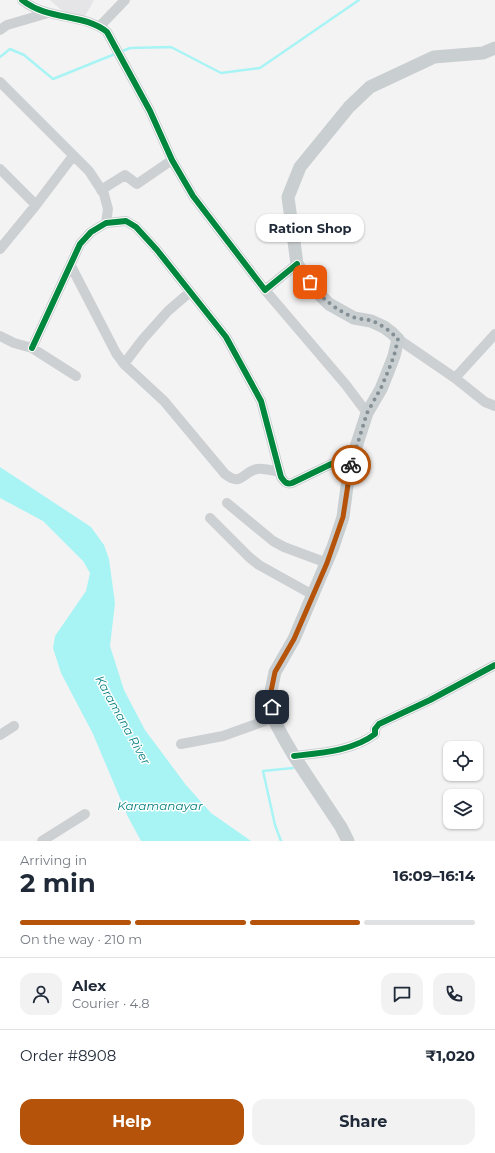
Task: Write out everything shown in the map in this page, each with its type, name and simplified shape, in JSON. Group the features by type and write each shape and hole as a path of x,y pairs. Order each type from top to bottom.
{"main road":[{"path":"348,841 341,827 294,756 273,718 270,696 274,678 294,639 327,563 343,517 349,471 354,453 367,413 381,388 389,369 398,339 384,327 371,321 354,318 329,304 316,291 297,264 288,197 300,167 349,107 370,87 434,57 483,53 495,48"}],"street":[{"path":"22,0 29,5 48,13 90,22 100,26 107,32 150,111 172,160 201,208 265,290 346,385 367,413"},
{"path":"100,26 125,0"},
{"path":"0,30 7,25 48,13"},
{"path":"0,82 89,171 104,194 108,209 106,223"},
{"path":"1,245 36,205 73,156"},
{"path":"101,190 125,174 137,184 172,160"},
{"path":"0,169 36,205"},
{"path":"32,348 80,244 91,232 106,223 126,221 136,227 157,250 226,337 261,401 283,480 289,484 354,453"},
{"path":"265,290 297,264"},
{"path":"71,266 107,339 124,364 164,401 225,474 232,479 239,480 256,469 280,472"},
{"path":"124,364 143,339 168,311 190,292"},
{"path":"455,378 495,334"},
{"path":"0,336 14,343 32,348 76,376"},
{"path":"398,339 455,378 485,402 495,406"},
{"path":"227,503 273,541 284,547 327,563"},
{"path":"210,518 259,565 313,595"},
{"path":"294,756 331,751 369,739 375,734 375,729 379,724 430,700 495,665"},
{"path":"181,744 223,736 273,718"},
{"path":"0,735 14,726"},
{"path":"42,841 85,814"}],"shaded area":[{"path":"50,0 94,0 84,18 71,15 60,9"}],"water":[{"name":"Karamanayar","path":"0,467 91,527 104,545 109,559 115,603 110,646 124,690 145,730 186,785 211,813 251,841 141,841 128,817 93,734 61,673 53,648 55,636 86,591 90,573 83,561 43,521 0,498"}],"waterway":[{"path":"120,52 130,48 171,47 221,73 260,68 359,0"},
{"path":"0,57 10,49 24,55 53,79 115,54"},
{"path":"281,841 275,825 263,771 293,768"}],"cycle path":[{"path":"22,0 32,7 88,22 107,32 150,111 172,160 193,196 265,290 297,264"},
{"path":"32,348 80,244 91,232 106,223 126,221 136,227 157,250 226,337 261,401 281,477 284,481 287,483 292,483 354,453"},
{"path":"294,756 347,748 366,740 375,734 375,729 379,724 430,700 495,665"}],"way so far":[{"path":"310,282 316,291 329,304 354,318 371,321 384,327 398,339 389,369 381,388 367,413 351,465"}],"place":[{"name":"Ration Shop","path":"310,282"}],"route":[{"path":"272,707 270,696 275,672 294,639 327,563 343,517 351,465"}],"water label":[{"name":"Karamana River","path":"123,720"}]}
